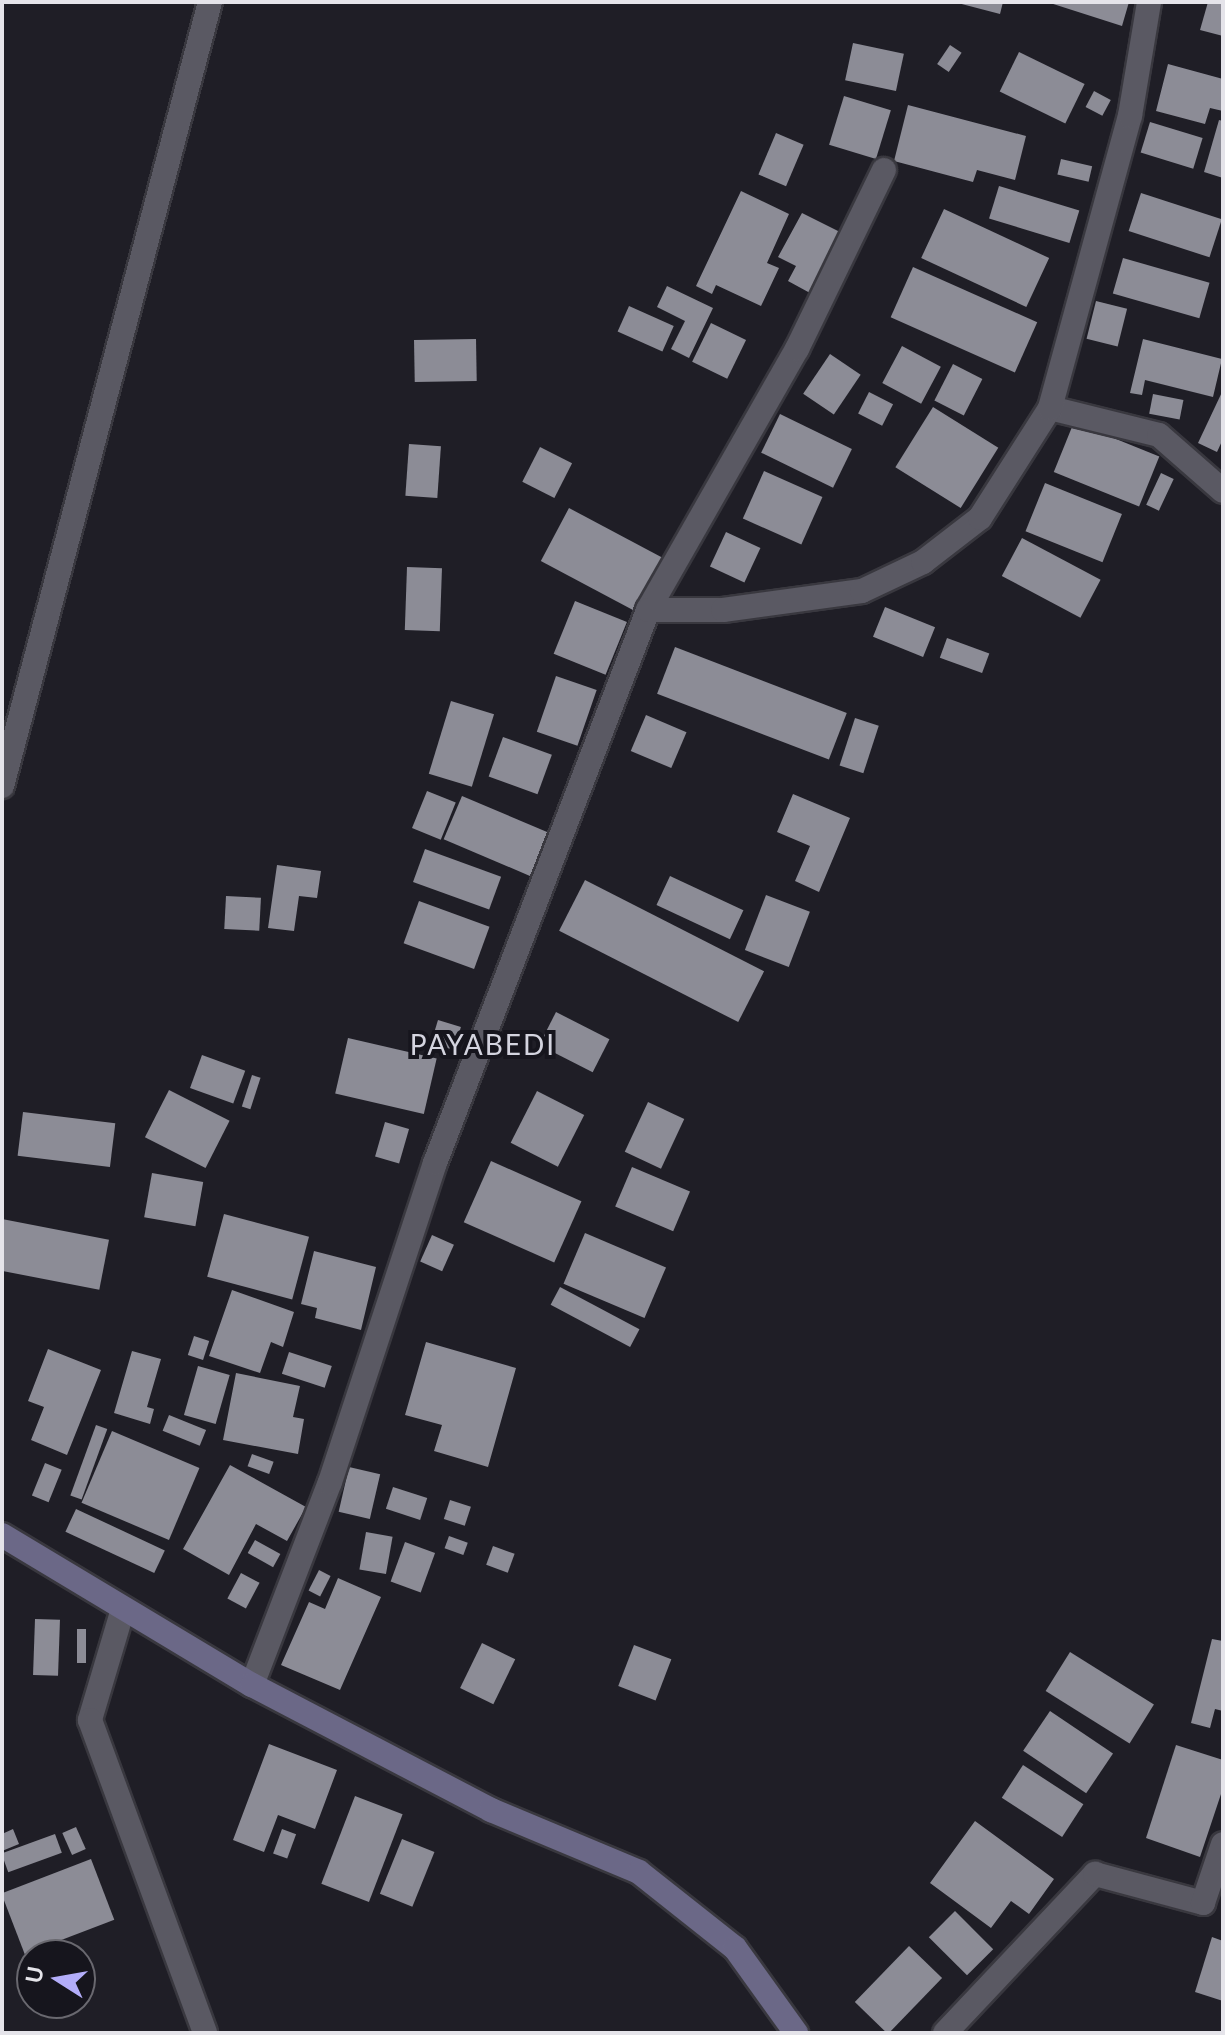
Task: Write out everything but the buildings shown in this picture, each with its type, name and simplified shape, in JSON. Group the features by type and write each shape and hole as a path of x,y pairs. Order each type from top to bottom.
{"street":[{"path":"2,786 210,2"},
{"path":"648,610 723,610 862,591 923,562 980,518 1050,408 1130,116 1149,2"},
{"path":"252,1685 330,1482 435,1163 648,610 783,375 884,170"},
{"path":"1050,408 1159,435 1223,491"},
{"path":"2,1535 252,1685 491,1810 639,1872 735,1948 796,2033"},
{"path":"123,1609 90,1720 205,2033"},
{"path":"945,2033 1095,1874 1203,1903 1223,1844"}],"district":[{"name":"PAYABEDI","path":"483,1044"}]}
